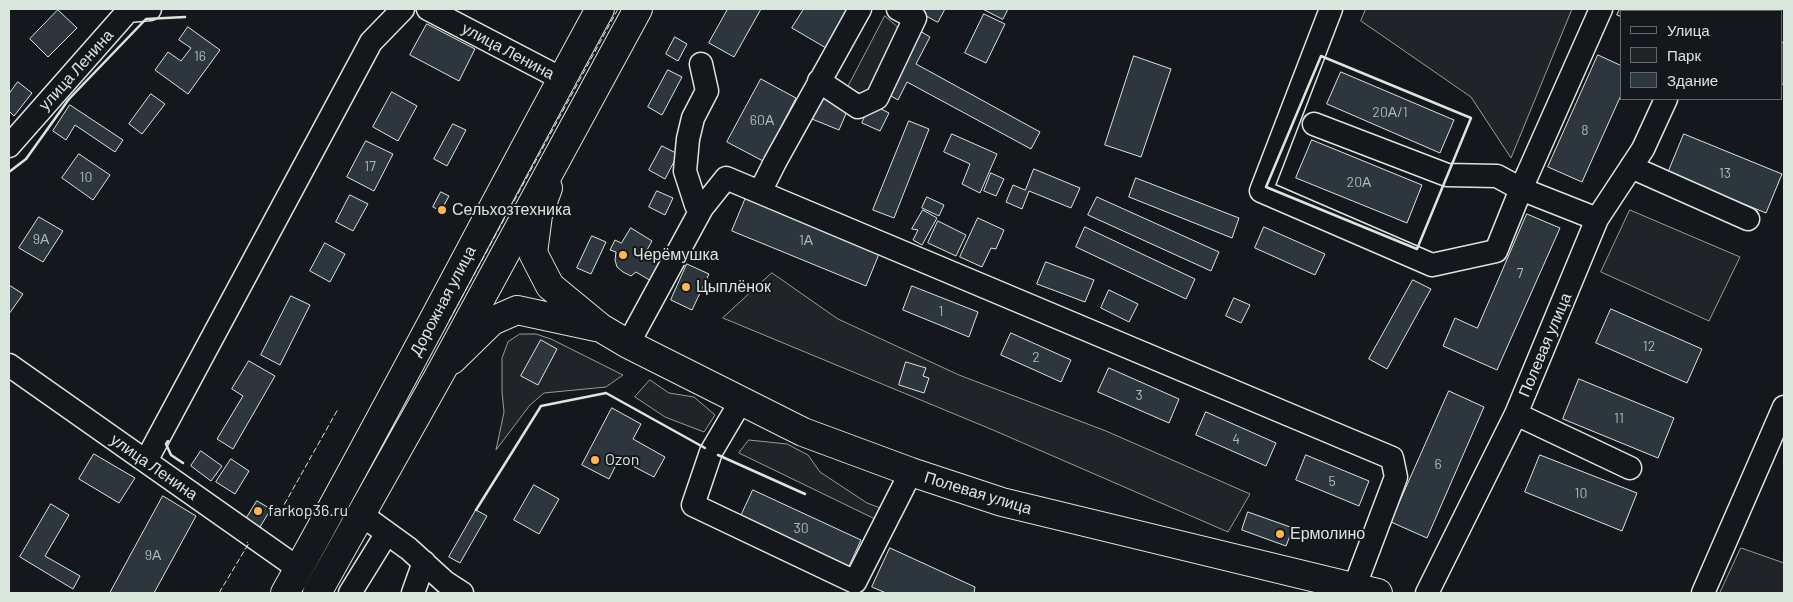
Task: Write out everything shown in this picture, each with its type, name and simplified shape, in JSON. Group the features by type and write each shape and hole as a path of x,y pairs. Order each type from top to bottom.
{"main road":[{"name":"Дорожная улица","path":"285,593 396,393 600,9"},
{"name":"Дорожная улица","path":"317,593 442,370 638,9"},
{"path":"559,156 538,216 533,253 550,286 601,328"},
{"path":"442,370 492,321 517,310 601,328"},
{"name":"Полевая улица","path":"601,328 628,344 803,432 911,472 1002,502 1362,592"}],"street":[{"name":"улица Ленина","path":"9,146 128,11 150,9"},
{"path":"146,461 371,42 403,9"},
{"name":"улица Ленина","path":"428,9 562,79"},
{"path":"760,192 860,9"},
{"path":"819,81 858,107 877,98 916,18 898,9"},
{"path":"1331,9 1261,191 1432,265 1496,251 1601,9"},
{"path":"701,64 707,91 693,118 688,139 685,171 696,205 702,208"},
{"name":"Полевая улица","path":"1427,593 1516,414 1597,219 1643,149 1666,100"},
{"path":"1314,124 1447,175 1496,176 1522,189 1597,219"},
{"path":"1631,167 1748,219"},
{"path":"628,344 702,208 726,178 1392,458 1396,477 1362,592"},
{"name":"улица Ленина","path":"9,365 299,569"},
{"path":"742,401 711,452 693,505 855,582 911,472"},
{"path":"1703,593 1784,408"},
{"path":"1516,414 1630,468"},
{"path":"362,515 424,562 445,582 462,593"},
{"path":"350,593 387,533"},
{"path":"413,593 424,562"}],"green space":[{"path":"1366,9 1572,9 1511,158 1471,97 1361,21"},
{"path":"885,16 900,29 865,96 848,87"},
{"path":"1630,210 1740,257 1709,321 1601,272"},
{"path":"772,273 838,319 959,375 1106,431 1250,494 1228,532 993,430 723,318"},
{"path":"520,334 536,334 551,339 623,375 606,387 544,393 530,405 496,450 504,412 502,358 508,342"},
{"path":"650,380 669,393 694,397 715,415 704,432 665,417 635,397"},
{"path":"749,440 787,444 808,455 820,472 867,503 891,512 875,519 739,453"},
{"path":"1741,548 1784,563 1784,593 1720,593"}],"building":[{"path":"728,9 761,9 734,57 709,43"},
{"path":"804,9 849,9 826,48 792,28"},
{"path":"914,9 945,9 938,22"},
{"path":"983,9 1008,9 1003,19"},
{"path":"1620,9 1666,9 1620,10 1620,16 1617,15"},
{"path":"58,10 77,28 48,57 30,39"},
{"path":"984,14 1005,24 986,63 965,53"},
{"path":"427,24 475,49 459,81 410,55"},
{"path":"188,27 220,50 188,94 155,70 168,52 181,61 191,48 179,40"},
{"path":"920,31 930,37 916,64 1040,132 1031,149 907,82 898,100 886,93"},
{"path":"675,37 687,44 678,61 666,54"},
{"path":"1783,42 1784,43 1783,84"},
{"path":"1598,55 1620,65 1620,97 1582,182 1548,167"},
{"path":"1134,56 1171,69 1141,157 1105,145"},
{"path":"668,70 682,77 662,115 648,107"},
{"path":"1341,72 1454,120 1440,153 1327,104"},
{"path":"761,79 796,98 763,161 727,142"},
{"path":"18,82 32,93 14,116 9,111 9,94"},
{"path":"392,92 417,106 398,141 373,127"},
{"path":"151,94 165,104 142,134 129,124"},
{"path":"822,97 848,109 839,130 812,119"},
{"path":"871,104 889,113 880,131 862,123"},
{"path":"70,105 123,140 115,152 75,125 66,140 53,131"},
{"path":"909,121 929,129 894,218 873,210"},
{"path":"453,124 466,130 447,166 434,159"},
{"path":"952,134 997,154 980,193 962,184 970,164 944,152"},
{"path":"1684,134 1782,174 1766,213 1668,173"},
{"path":"1312,140 1422,185 1407,223 1296,178"},
{"path":"366,141 393,154 374,191 347,177"},
{"path":"662,146 678,154 665,179 649,170"},
{"path":"79,154 110,175 93,200 62,178"},
{"path":"1034,169 1080,188 1071,208 1029,191 1022,209 1006,202 1013,185 1025,190"},
{"path":"991,173 1004,179 996,196 984,191"},
{"path":"1136,178 1239,218 1232,238 1129,197"},
{"path":"657,191 673,198 665,215 649,207"},
{"path":"441,192 449,196 441,211 433,207"},
{"path":"350,195 368,204 353,231 336,222"},
{"path":"747,195 881,249 866,286 732,231"},
{"path":"927,197 944,205 939,216 922,208"},
{"path":"1097,197 1219,252 1211,271 1088,215"},
{"path":"923,210 937,218 922,245 913,240 918,230 912,229"},
{"path":"1527,214 1560,228 1497,370 1443,346 1455,318 1477,328"},
{"path":"39,217 63,231 43,262 19,248"},
{"path":"978,218 1004,230 996,249 991,248 982,267 960,257"},
{"path":"938,221 966,235 956,256 928,243"},
{"path":"1085,227 1195,279 1186,299 1076,247"},
{"path":"1264,227 1325,254 1315,275 1255,248"},
{"path":"631,228 652,241 647,250 664,260 651,281 636,272 631,276 623,272 617,267 615,260 616,252 610,250 615,240 621,243"},
{"path":"592,236 606,242 591,274 577,268"},
{"path":"325,243 345,254 330,282 310,271"},
{"path":"1046,262 1094,280 1085,302 1037,284"},
{"path":"687,264 709,274 692,310 671,300"},
{"path":"1413,280 1431,289 1387,369 1369,359"},
{"path":"9,285 23,294 9,314"},
{"path":"912,286 978,312 969,337 903,310"},
{"path":"1109,290 1138,304 1129,322 1101,308"},
{"path":"291,296 310,305 280,365 261,355"},
{"path":"1234,298 1250,305 1241,323 1226,316"},
{"path":"1611,309 1702,349 1687,383 1596,343"},
{"path":"1011,333 1071,360 1061,382 1001,355"},
{"path":"541,340 557,349 538,385 521,376"},
{"path":"249,361 275,376 233,449 217,439 243,396 232,389"},
{"path":"906,362 926,368 923,376 929,378 924,393 899,385"},
{"path":"1109,368 1179,399 1169,423 1098,392"},
{"path":"1579,379 1674,418 1658,458 1563,419"},
{"path":"1449,391 1484,407 1427,538 1391,522"},
{"path":"612,408 641,424 633,439 665,457 654,477 619,459 609,479 582,465"},
{"path":"1206,412 1276,443 1266,466 1196,435"},
{"path":"201,451 222,466 211,481 191,466"},
{"path":"94,454 135,478 119,503 79,479"},
{"path":"1306,455 1369,481 1359,506 1296,480"},
{"path":"1540,455 1637,493 1622,531 1525,492"},
{"path":"231,459 249,471 235,494 216,482"},
{"path":"534,485 559,499 539,534 514,520"},
{"path":"753,490 861,540 849,566 741,516"},
{"path":"163,496 196,516 154,593 110,593"},
{"path":"257,501 271,509 260,527 246,519"},
{"path":"51,504 69,515 45,556 80,576 73,589 20,557"},
{"path":"476,510 487,516 460,563 449,557"},
{"path":"1248,512 1293,528 1286,546 1242,530"},
{"path":"890,548 975,587 974,593 886,593 872,587"}],"fence":[{"path":"449,321 618,9"},
{"path":"280,512 338,409"},
{"path":"219,593 249,543 247,542"}],"wall":[{"path":"9,172 26,159 69,99 146,19 185,17"},
{"path":"1321,56 1471,118 1417,249 1266,187 1321,56"},
{"path":"476,510 541,406 606,393 705,448"},
{"path":"168,441 166,444 171,455 183,463"},
{"path":"718,455 805,494"}],"place":[{"name":"Сельхозтехника","path":"442,210"},
{"name":"Черёмушка","path":"623,255"},
{"name":"Цыплёнок","path":"686,287"},
{"name":"Ozon","path":"595,460"},
{"name":"farkop36.ru","path":"258,511"},
{"name":"Ермолино","path":"1280,534"}]}
